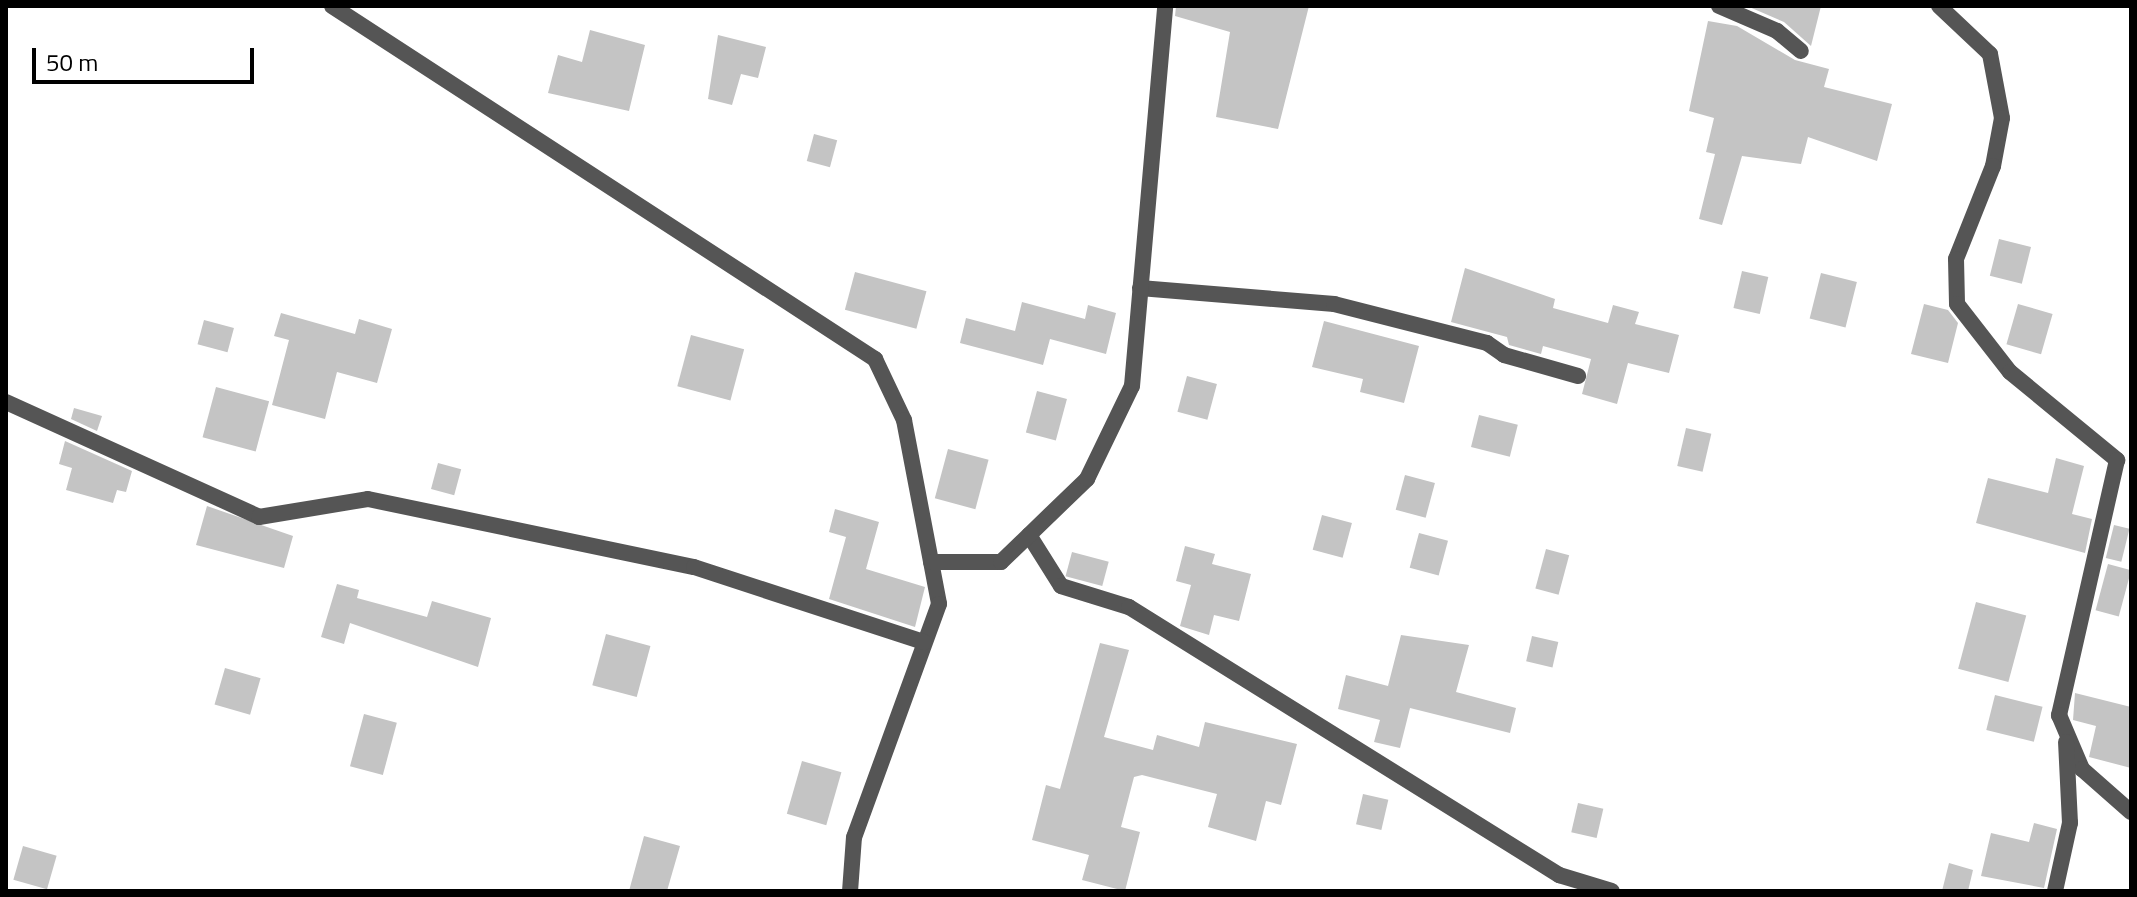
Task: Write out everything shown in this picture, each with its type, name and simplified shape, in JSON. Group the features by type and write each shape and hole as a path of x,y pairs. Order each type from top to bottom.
{"street":[{"path":"332,6 875,359 904,420 939,604 854,837 850,891"},
{"path":"931,562 1001,562 1087,479 1132,386 1165,6"},
{"path":"1719,6 1777,31 1801,51"},
{"path":"1939,6 1990,54 2002,118 1993,166 1956,259 1957,304 2010,372 2117,460 2059,715 2082,769 2131,812"},
{"path":"1140,288 1334,304 1487,343 1504,355 1578,376"},
{"path":"6,402 259,517 368,499 694,567 924,642"},
{"path":"1029,535 1061,586 1129,607 1559,875 1612,891"},
{"path":"2055,891 2070,823 2065,733"}],"building":[{"path":"1176,6 1309,6 1278,129 1216,117 1230,32 1175,16"},
{"path":"1747,6 1821,6 1811,46 1784,22"},
{"path":"1708,21 1737,26 1795,60 1829,69 1824,87 1892,104 1877,161 1808,137 1801,164 1742,156 1722,225 1699,219 1715,154 1706,152 1714,118 1689,111"},
{"path":"590,30 645,45 629,111 548,93 558,55 582,62"},
{"path":"718,35 766,47 758,78 741,74 732,105 708,99"},
{"path":"814,134 837,140 830,167 807,161"},
{"path":"1999,239 2031,247 2022,284 1990,276"},
{"path":"1465,268 1555,299 1553,308 1608,323 1613,305 1639,312 1635,324 1679,335 1669,373 1628,363 1617,404 1582,394 1591,359 1543,346 1541,354 1509,345 1507,337 1451,322"},
{"path":"1742,271 1768,277 1760,314 1733,308"},
{"path":"855,272 926,291 916,329 845,310"},
{"path":"1821,273 1857,282 1846,328 1810,319"},
{"path":"1022,302 1085,319 1088,305 1116,313 1106,354 1050,339 1043,365 960,343 966,318 1015,331"},
{"path":"1924,304 1948,310 1958,323 1948,363 1911,354"},
{"path":"2018,304 2053,314 2041,354 2006,344"},
{"path":"281,313 355,334 359,319 392,329 377,383 337,372 325,419 272,405 289,340 274,336"},
{"path":"204,320 234,328 227,352 198,344"},
{"path":"1324,321 1419,346 1404,403 1360,392 1363,379 1312,367"},
{"path":"691,335 744,349 730,400 677,386"},
{"path":"1187,376 1217,384 1207,420 1177,412"},
{"path":"216,387 269,401 256,451 203,437"},
{"path":"1037,391 1067,399 1056,441 1026,433"},
{"path":"74,408 102,416 97,431 71,419"},
{"path":"1479,415 1518,425 1510,457 1471,447"},
{"path":"1686,428 1711,434 1703,472 1677,466"},
{"path":"65,441 132,471 126,492 117,490 113,503 66,490 72,468 59,464"},
{"path":"948,449 989,460 975,509 935,498"},
{"path":"2056,458 2084,466 2072,514 2092,519 2085,553 1976,523 1988,478 2048,493"},
{"path":"438,463 461,469 454,495 431,489"},
{"path":"1405,475 1435,483 1426,518 1396,510"},
{"path":"207,506 293,536 284,568 196,545"},
{"path":"835,509 879,522 866,569 925,587 915,627 829,599 846,537 829,532"},
{"path":"1322,515 1352,523 1343,558 1313,550"},
{"path":"2114,525 2130,529 2121,562 2106,558"},
{"path":"1419,533 1448,541 1439,576 1410,568"},
{"path":"1185,546 1215,554 1212,564 1251,574 1239,621 1214,615 1209,635 1180,626 1191,585 1176,581"},
{"path":"1546,549 1569,555 1559,595 1535,589"},
{"path":"1072,552 1109,562 1102,586 1066,576"},
{"path":"2108,564 2131,570 2119,617 2096,610"},
{"path":"337,584 359,590 357,598 427,617 432,601 491,618 478,667 350,623 344,644 321,637"},
{"path":"1976,602 2026,615 2008,682 1958,669"},
{"path":"606,634 650,646 637,697 592,685"},
{"path":"1401,635 1469,645 1456,692 1516,708 1510,733 1410,708 1400,748 1374,742 1380,720 1338,709 1346,675 1388,686"},
{"path":"1532,636 1558,642 1552,667 1526,661"},
{"path":"1100,643 1129,650 1104,737 1153,750 1157,735 1199,747 1205,722 1297,744 1281,805 1266,801 1256,841 1208,827 1217,794 1142,775 1134,777 1121,827 1140,832 1125,891 1082,880 1089,855 1032,840 1046,785 1060,789"},
{"path":"225,668 261,678 250,715 215,705"},
{"path":"2075,693 2131,707 2131,768 2089,757 2096,726 2073,720"},
{"path":"1995,695 2043,707 2034,742 1986,730"},
{"path":"364,714 397,723 383,775 350,766"},
{"path":"802,761 841,772 826,825 787,814"},
{"path":"1363,794 1388,800 1381,830 1356,824"},
{"path":"1578,803 1603,809 1597,838 1571,832"},
{"path":"2034,823 2057,829 2044,888 1981,876 1991,833 2029,842"},
{"path":"644,836 680,846 667,891 629,891"},
{"path":"23,846 57,856 47,889 13,880"},
{"path":"1949,863 1973,870 1968,891 1942,891"}]}
